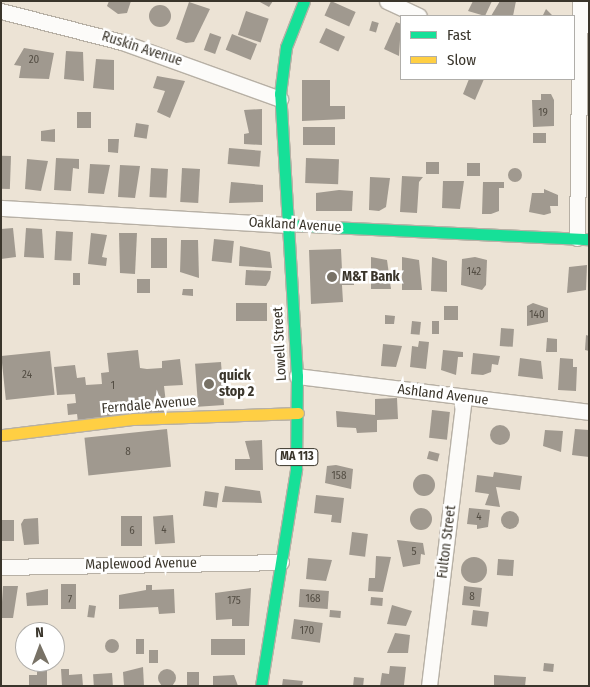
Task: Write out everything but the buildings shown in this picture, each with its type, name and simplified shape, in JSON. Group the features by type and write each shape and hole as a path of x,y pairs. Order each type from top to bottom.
{"main road":[{"name":"Lowell Street","path":"262,686 281,562 294,498 298,413 297,376 280,99 286,47 304,1"},
{"name":"Oakland Avenue","path":"288,225 583,238"},
{"name":"Ferndale Avenue","path":"3,435 134,419 298,413"}],"street":[{"path":"387,1 416,15"},
{"path":"575,58 580,1"},
{"name":"Ruskin Avenue","path":"1,11 122,42 280,99"},
{"path":"573,81 583,238"},
{"name":"Oakland Avenue","path":"1,208 288,225"},
{"name":"Ashland Avenue","path":"297,376 589,412"},
{"name":"Fulton Street","path":"429,686 464,397"},
{"name":"Maplewood Avenue","path":"1,567 281,562"}],"traffic: fast":[{"path":"261,686 296,469 297,376 280,94 286,47 304,1"},
{"path":"288,225 589,239"}],"traffic: slow":[{"path":"3,435 134,419 298,413"}],"place":[{"name":"M&T Bank","path":"332,277"},
{"name":"quick stop 2","path":"209,384"}]}
